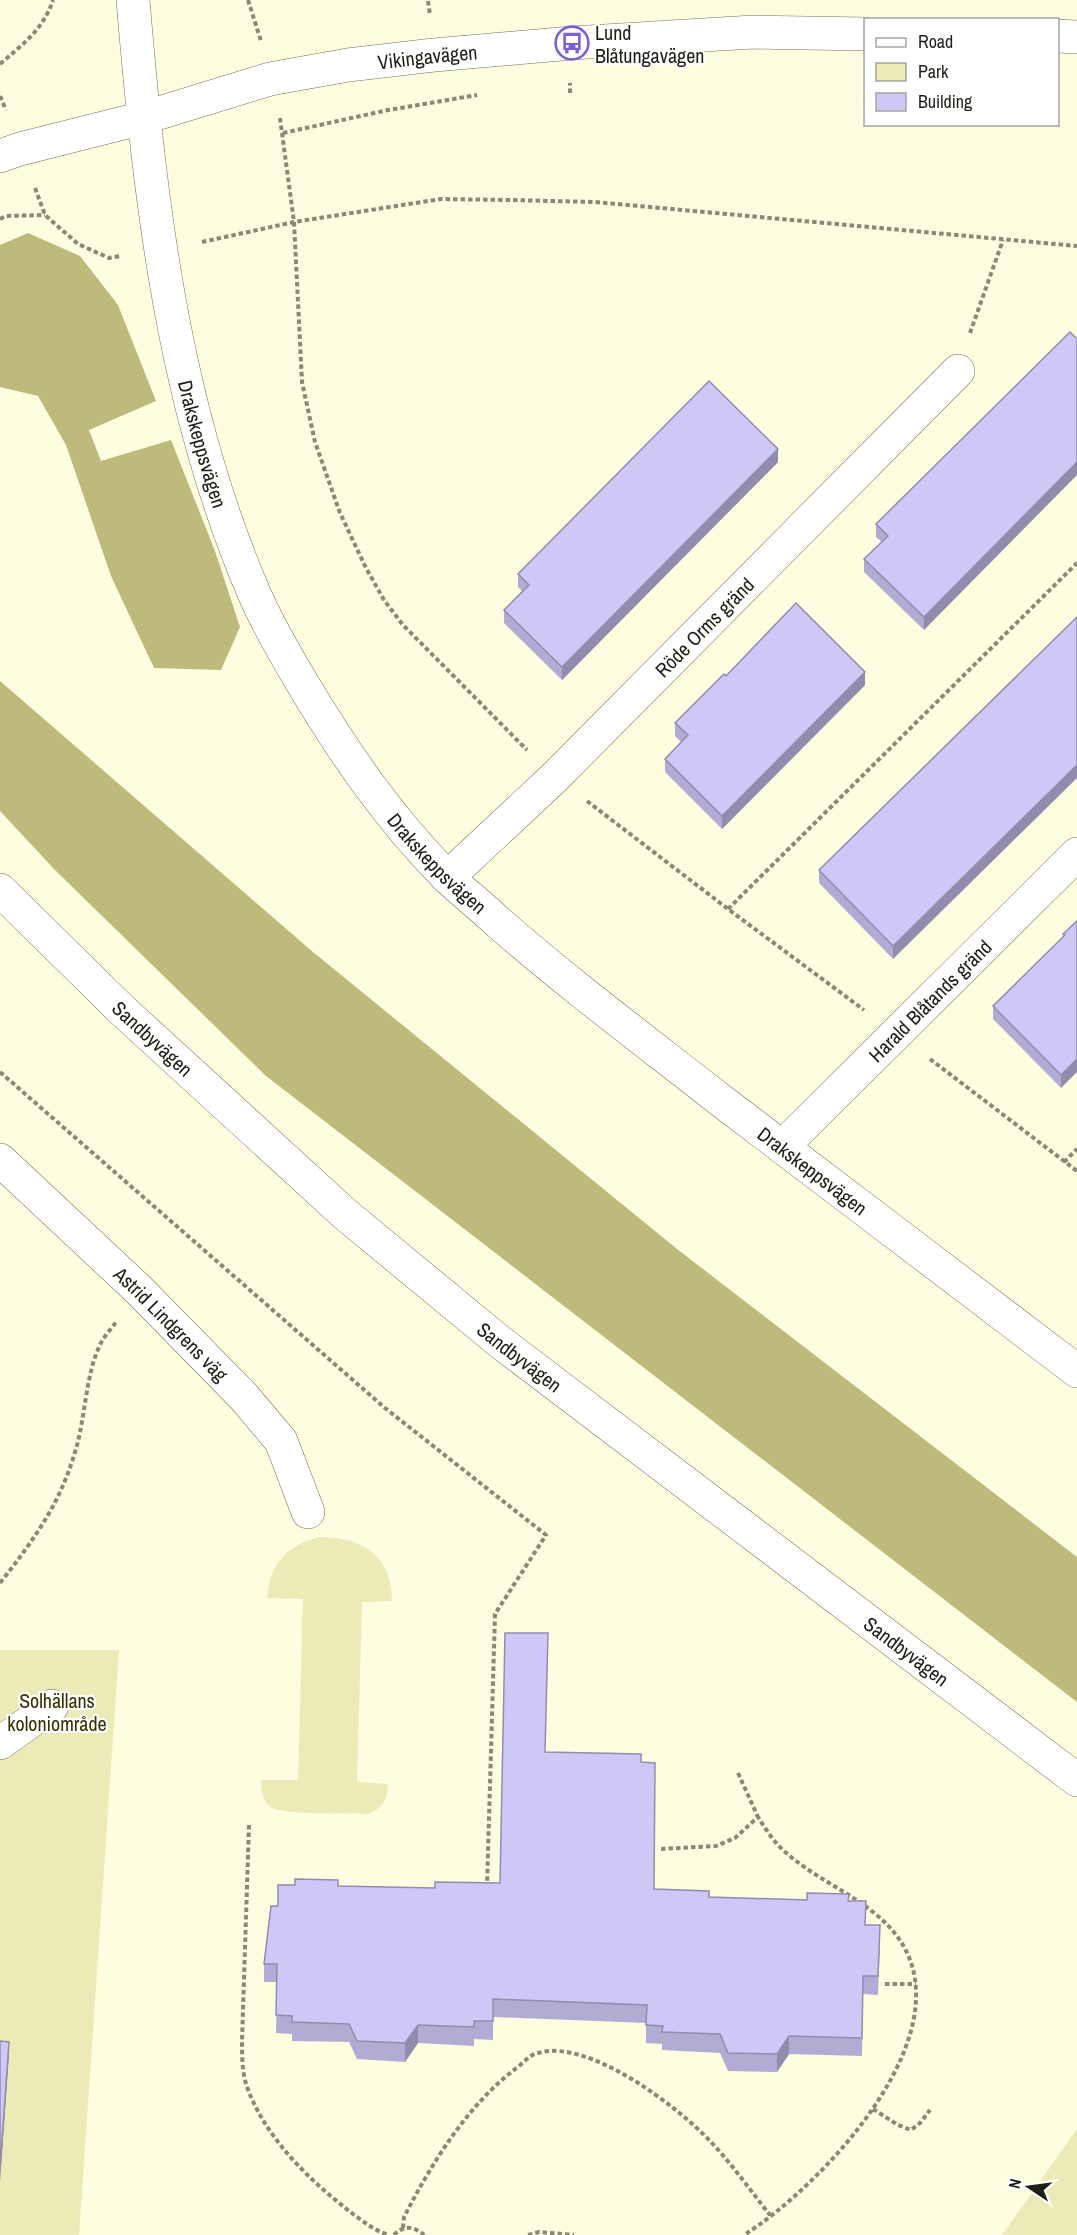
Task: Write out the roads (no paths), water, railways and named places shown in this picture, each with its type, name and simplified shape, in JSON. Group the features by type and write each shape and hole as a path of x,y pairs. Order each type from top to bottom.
{"street":[{"name":"Drakskeppsvägen","path":"133,0 143,118 160,251 182,371 207,464 255,594 286,656 354,766 399,824 448,877 528,948 782,1147 1077,1371"},
{"name":"Vikingavägen","path":"0,156 20,148 143,118 270,79 348,65 434,54 753,32 864,34"},
{"path":"1059,36 1077,37"},
{"name":"Röde Orms gränd","path":"448,877 555,777 957,371"},
{"name":"Harald Blåtands gränd","path":"782,1147 1077,854"},
{"name":"Sandbyvägen","path":"0,890 130,1017 345,1214 409,1267 500,1342 1077,1780"},
{"name":"Astrid Lindgrens väg","path":"0,1160 139,1290 244,1397 281,1441 308,1512"},
{"path":"0,1743 52,1706"}],"place":[{"name":"Lund Blåtungavägen","path":"572,43"}],"park label":[{"name":"Solhällans koloniområde","path":"57,1712"}]}
